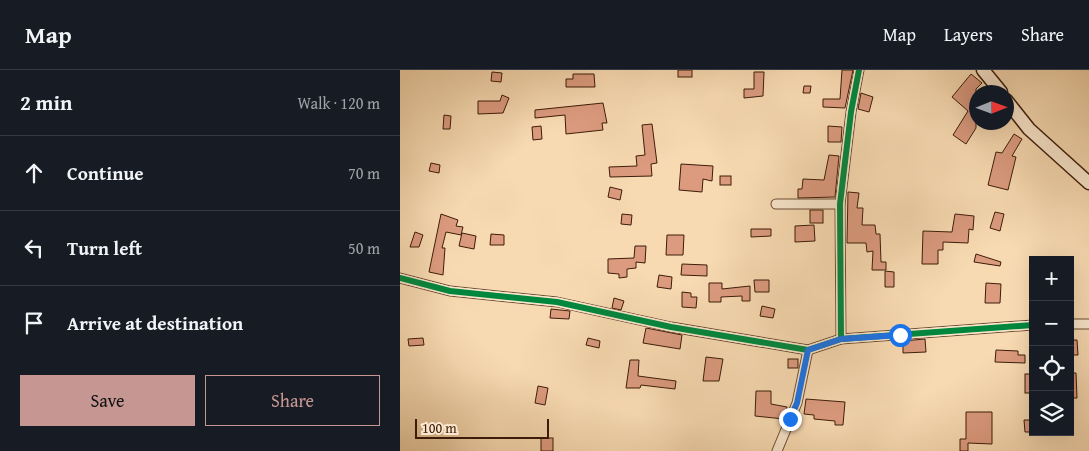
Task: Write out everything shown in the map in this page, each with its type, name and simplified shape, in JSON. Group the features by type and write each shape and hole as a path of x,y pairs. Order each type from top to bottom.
{"main road":[{"path":"983,70 995,85"},
{"path":"1014,110 1029,129 1089,183"}],"street":[{"path":"841,339 840,204 851,112 859,70"},
{"path":"776,204 840,204"},
{"path":"400,278 450,290 557,302 671,327 808,350 841,339 1029,325"},
{"path":"1074,324 1089,324"},
{"path":"777,451 797,403 808,350"}],"building":[{"path":"678,70 692,70 692,77 678,77"},
{"path":"842,70 853,70 845,108 823,107 823,99 840,99"},
{"path":"492,72 502,73 501,82 491,81"},
{"path":"754,72 764,72 763,96 744,98 744,89 754,89"},
{"path":"573,74 594,74 595,87 566,87 566,79 573,79"},
{"path":"971,74 982,83 980,85 969,85 969,130 975,130 966,144 953,135 968,111 952,97"},
{"path":"804,86 811,86 810,93 803,93"},
{"path":"861,93 873,97 869,112 858,109"},
{"path":"502,95 509,98 503,113 478,114 478,101 500,101"},
{"path":"603,103 607,123 602,123 603,130 566,134 565,115 535,118 535,110"},
{"path":"444,115 451,116 450,129 443,129"},
{"path":"652,124 657,163 651,164 652,176 610,177 609,167 637,166 636,156 645,155 642,125"},
{"path":"541,126 542,139 533,140 532,127"},
{"path":"828,126 842,127 841,142 828,142"},
{"path":"1014,134 1022,139 1012,156 1016,157 1008,190 988,185 996,152 1002,153"},
{"path":"829,155 839,156 835,197 798,198 798,189 802,189 803,179 824,180"},
{"path":"431,163 440,165 439,173 429,171"},
{"path":"681,164 713,166 712,181 703,179 702,192 679,190"},
{"path":"720,176 731,176 731,185 720,185"},
{"path":"610,187 622,190 620,200 608,197"},
{"path":"848,192 859,193 857,208 863,208 862,225 875,225 876,234 880,234 881,262 886,262 886,270 872,270 873,251 867,252 866,243 847,243"},
{"path":"810,210 823,210 823,223 810,223"},
{"path":"995,212 1004,214 1000,231 990,228"},
{"path":"441,214 458,220 456,226 463,227 461,235 446,232 442,248 445,248 443,275 429,272"},
{"path":"622,214 632,215 631,225 621,224"},
{"path":"955,214 974,216 973,230 969,229 968,243 943,242 943,250 938,250 938,264 922,264 923,231 952,232"},
{"path":"814,225 815,241 795,242 795,226"},
{"path":"751,229 771,229 771,236 751,237"},
{"path":"415,232 423,235 419,247 410,247"},
{"path":"462,233 476,236 474,249 459,246"},
{"path":"491,234 504,235 504,245 490,245"},
{"path":"667,235 684,235 683,255 666,255"},
{"path":"635,246 646,246 645,263 636,262 636,268 627,269 627,277 619,278 619,274 608,273 608,259 634,258"},
{"path":"976,254 1001,262 1000,266 974,262"},
{"path":"682,264 707,265 707,276 681,275"},
{"path":"885,271 894,272 894,287 885,287"},
{"path":"659,275 672,277 671,289 657,287"},
{"path":"754,280 769,280 769,292 755,292"},
{"path":"709,283 722,283 722,289 750,286 750,301 742,301 742,296 721,297 721,302 709,302"},
{"path":"986,283 1001,284 1000,303 985,303"},
{"path":"682,292 691,293 691,297 697,297 696,308 682,307"},
{"path":"614,298 624,301 621,310 612,308"},
{"path":"762,306 775,309 773,318 760,316"},
{"path":"551,309 570,311 569,319 550,318"},
{"path":"646,328 682,335 680,349 643,343"},
{"path":"423,338 424,345 409,346 408,339"},
{"path":"588,338 600,341 599,348 586,345"},
{"path":"925,339 926,352 903,353 903,341"},
{"path":"1074,340 1077,340 1078,355 1074,355"},
{"path":"996,350 1018,351 1018,355 1025,355 1025,363 995,362"},
{"path":"706,357 723,359 719,381 703,381"},
{"path":"788,359 798,359 798,368 788,368"},
{"path":"630,360 639,360 638,376 676,381 675,389 641,385 640,388 626,388"},
{"path":"1074,373 1076,373 1077,398 1074,398"},
{"path":"1025,374 1029,374 1029,393 1025,393"},
{"path":"538,386 548,388 545,405 535,403"},
{"path":"756,391 771,391 771,404 787,407 784,419 755,416"},
{"path":"806,399 845,402 843,425 835,425 835,421 814,419 814,415 804,414"},
{"path":"966,412 992,412 992,444 968,443 968,451 960,451 960,439 966,439"},
{"path":"1024,420 1029,420 1029,432 1025,432"},
{"path":"541,438 553,438 553,451 541,451"}],"cycle path":[{"path":"841,339 840,204 851,112 859,70"},
{"path":"400,278 450,291 557,302 671,327 808,350 841,339 1029,325"}],"route":[{"path":"790,419 797,403 808,350 841,339 900,335"}]}
